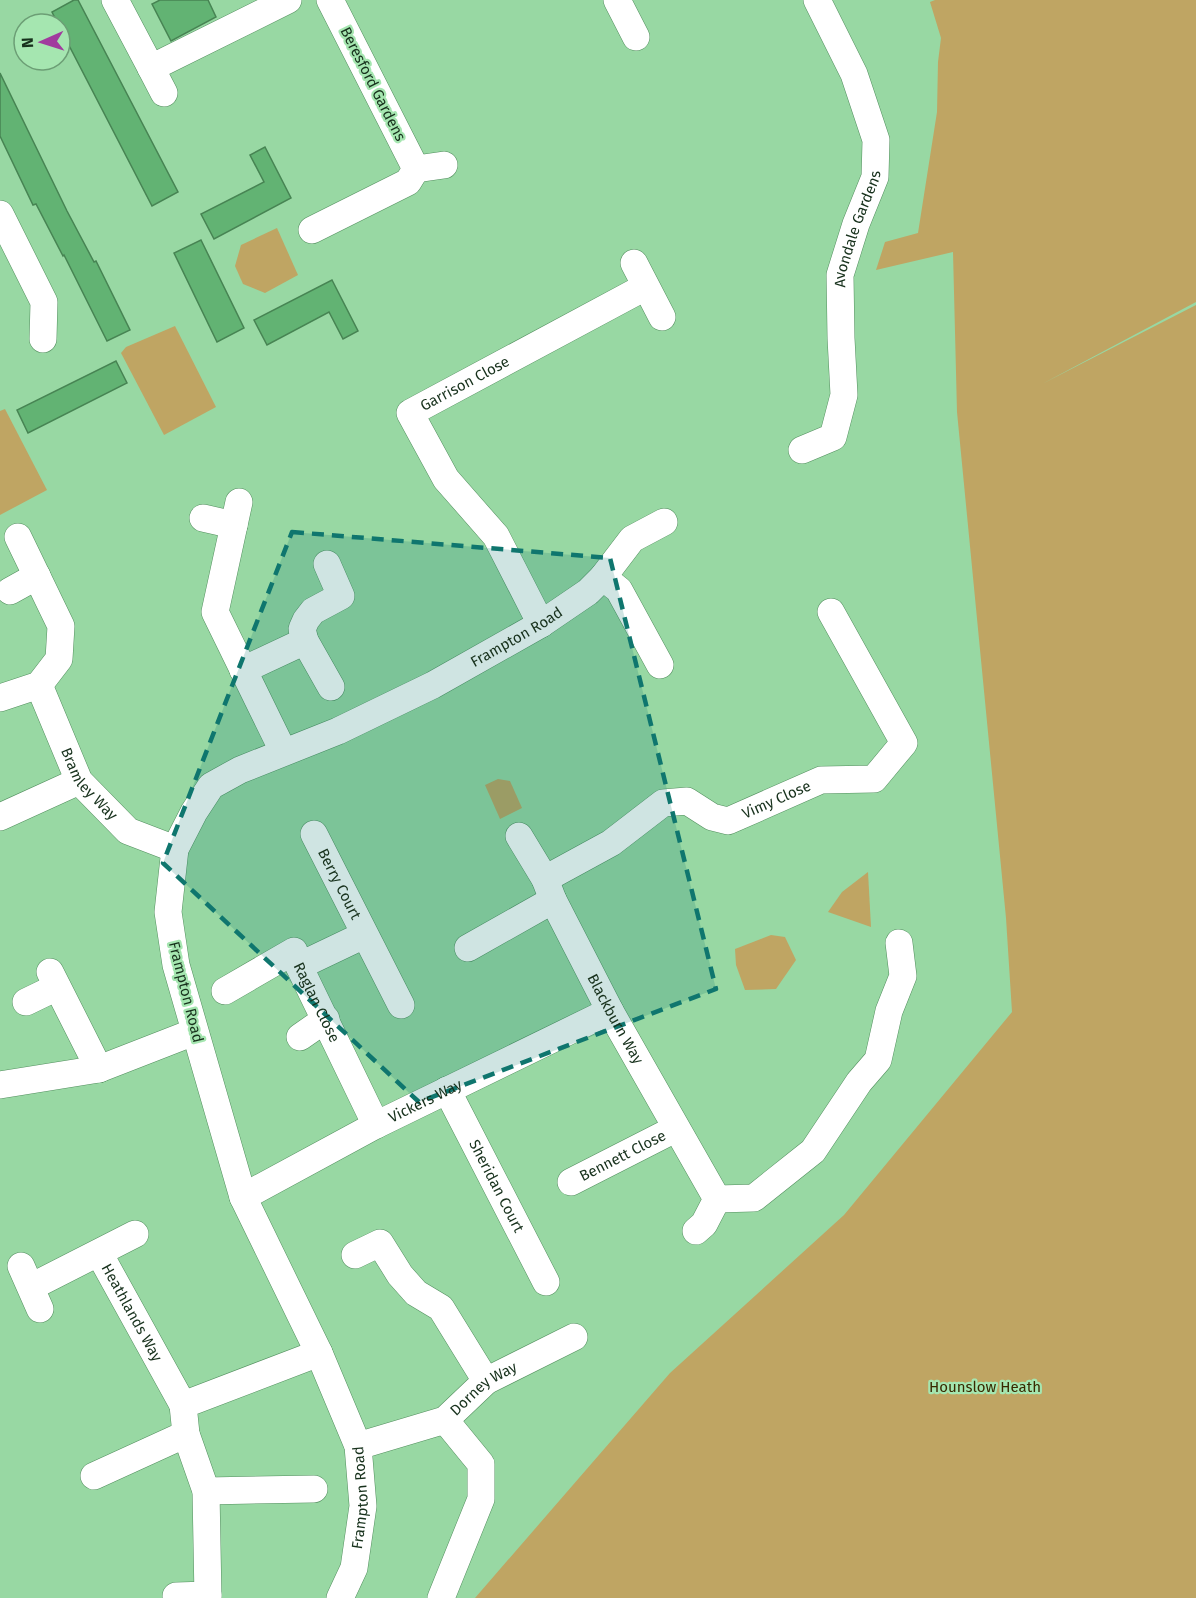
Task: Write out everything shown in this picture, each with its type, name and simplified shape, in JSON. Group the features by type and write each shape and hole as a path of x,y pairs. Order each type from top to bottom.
{"street":[{"path":"115,0 164,93"},
{"path":"152,68 288,0"},
{"name":"Beresford Gardens","path":"330,0 416,169"},
{"path":"617,0 636,37"},
{"name":"Avondale Gardens","path":"802,450 833,437 844,395 840,275 856,224 875,177 876,140 854,74 817,0"},
{"path":"312,230 408,182 416,169 444,165"},
{"path":"0,214 44,302 43,339"},
{"name":"Garrison Close","path":"541,624 496,536 446,479 410,413 640,275 662,317"},
{"path":"203,518 236,513 215,612 283,751"},
{"name":"Frampton Road","path":"340,1598 354,1568 363,1506 358,1446 319,1353 243,1197 176,965 168,912 175,849 194,812 211,786 283,751 339,731 433,685 541,624 595,585 632,539 664,522"},
{"path":"0,698 39,685 59,659 61,626 18,537"},
{"path":"327,564 342,596 313,611 302,629 305,641 331,687"},
{"path":"10,591 37,576"},
{"path":"595,585 619,590 660,665"},
{"name":"Vimy Close","path":"549,890 663,803 687,801 712,816 728,821 821,780 874,779 904,743 831,612"},
{"path":"243,670 305,641"},
{"name":"Bramley Way","path":"39,685 79,782 128,831 175,849"},
{"path":"0,817 79,782"},
{"name":"Berry Court","path":"314,834 400,1005"},
{"name":"Blackburn Way","path":"519,836 610,1011 675,1129 717,1199"},
{"path":"468,948 549,890"},
{"name":"Berry Court","path":"299,966 364,935"},
{"path":"696,1231 704,1224 717,1199 754,1198 813,1151 859,1082 878,1060 889,1011 903,976 900,943"},
{"name":"Raglan Close","path":"225,991 294,951 299,966 376,1125"},
{"path":"26,1002 53,980 99,1069"},
{"name":"Vickers Way","path":"243,1197 376,1125 610,1011"},
{"path":"300,1037 326,1019"},
{"path":"0,1085 99,1069 194,1032"},
{"name":"Sheridan Court","path":"447,1090 546,1282"},
{"name":"Bennett Close","path":"571,1182 675,1129"},
{"name":"Heathlands Way","path":"135,1234 99,1253 183,1405 186,1434 206,1491 208,1596"},
{"path":"355,1255 380,1243 400,1275 416,1293 441,1308 486,1381"},
{"path":"31,1287 99,1253"},
{"name":"Dorney Way","path":"358,1446 445,1420 486,1381 574,1338"},
{"path":"183,1405 319,1353"},
{"path":"441,1598 481,1499 481,1464 445,1420"},
{"path":"94,1476 186,1434"},
{"path":"206,1491 314,1489"},
{"path":"176,1596 208,1596"}],"highlighted area":[{"path":"292,532 610,558 716,989 419,1102 163,863"}],"green space":[{"name":"Hounslow Heath","path":"935,0 1196,0 1196,302 1042,384 1196,305 1196,1598 475,1598 670,1373 844,1215 1012,1012 1006,918 957,412 953,252 876,270 885,242 918,233 937,112 941,38 930,2"},
{"path":"277,228 298,275 265,293 243,284 235,266 241,245"},
{"path":"175,326 216,407 164,435 121,353 126,347"},
{"path":"5,409 47,490 0,515 0,411"},
{"path":"498,779 510,781 522,808 500,819 485,785"},
{"path":"868,872 871,927 828,912 842,892"},
{"path":"771,935 785,937 796,960 776,989 745,990 736,965 735,949"}],"building":[{"path":"78,0 178,192 152,206 72,51 72,12 52,12"},
{"path":"160,0 208,0 216,17 171,41 152,4"},
{"path":"0,73 67,211 94,262 96,261 130,330 107,341 64,255 36,204 33,205 0,136"},
{"path":"265,147 291,198 214,239 201,214 264,182 250,155"},
{"path":"201,240 244,328 217,342 174,253"},
{"path":"332,280 358,331 343,339 329,312 267,345 254,320"},
{"path":"116,361 127,383 28,433 17,410"}]}
